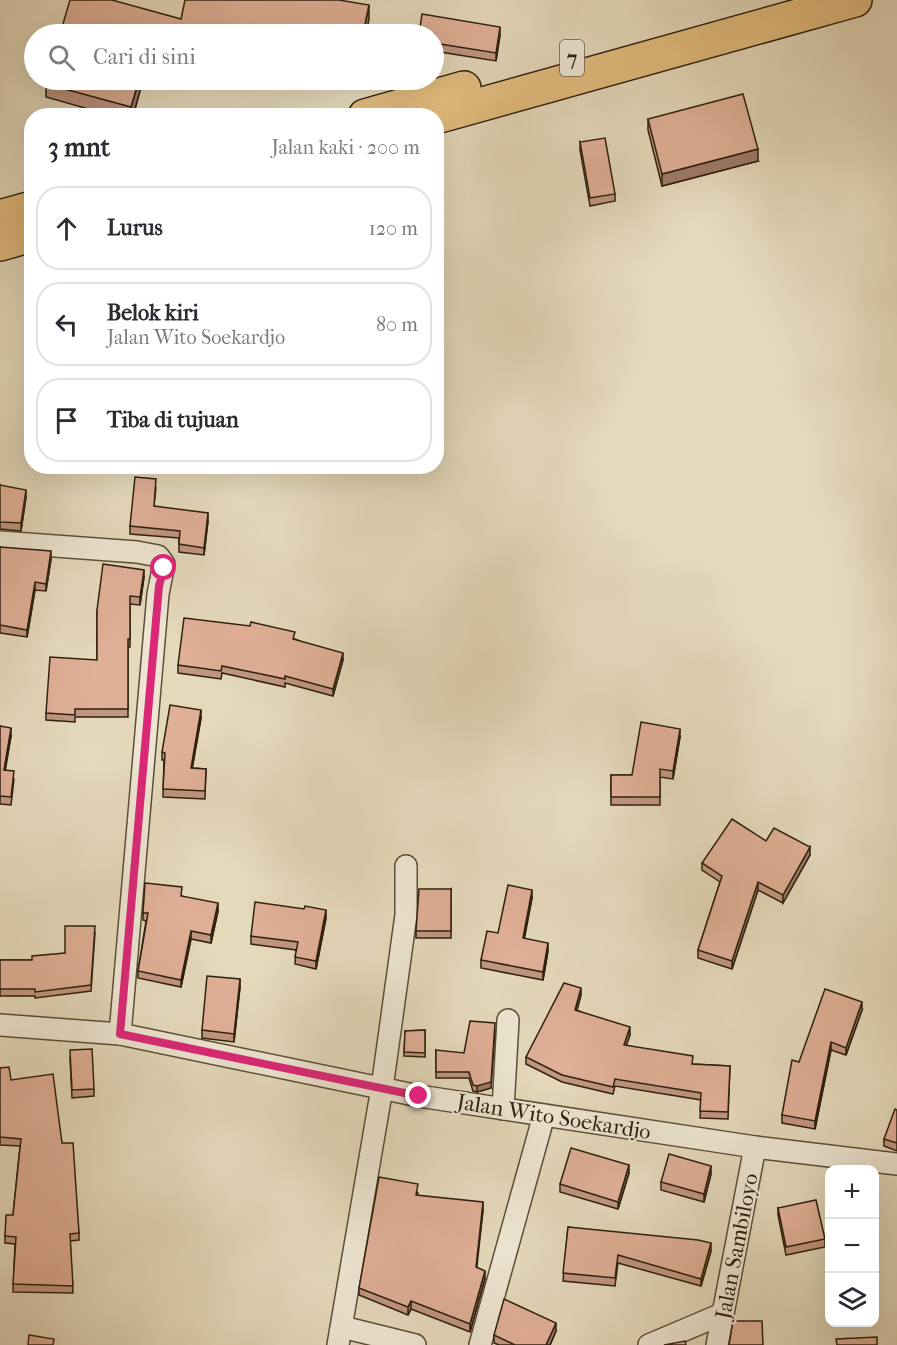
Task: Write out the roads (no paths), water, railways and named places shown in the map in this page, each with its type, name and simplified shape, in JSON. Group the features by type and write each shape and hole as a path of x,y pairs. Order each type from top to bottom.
{"highway":[{"name":"7","path":"394,108 780,0"},
{"path":"444,115 855,0"},
{"path":"0,217 24,210"},
{"path":"0,244 24,237"}],"street":[{"path":"0,542 136,552 158,556 164,564 159,586 120,1034"},
{"path":"406,866 406,915 382,1088 340,1336 415,1345"},
{"path":"503,1109 508,1020"},
{"name":"Jalan Wito Soekardjo","path":"0,1025 120,1034 382,1088 503,1109 755,1147 897,1164"},
{"path":"480,1345 544,1115"},
{"name":"Jalan Sambiloyo","path":"717,1345 755,1147"},
{"path":"649,1345 722,1314"}]}
